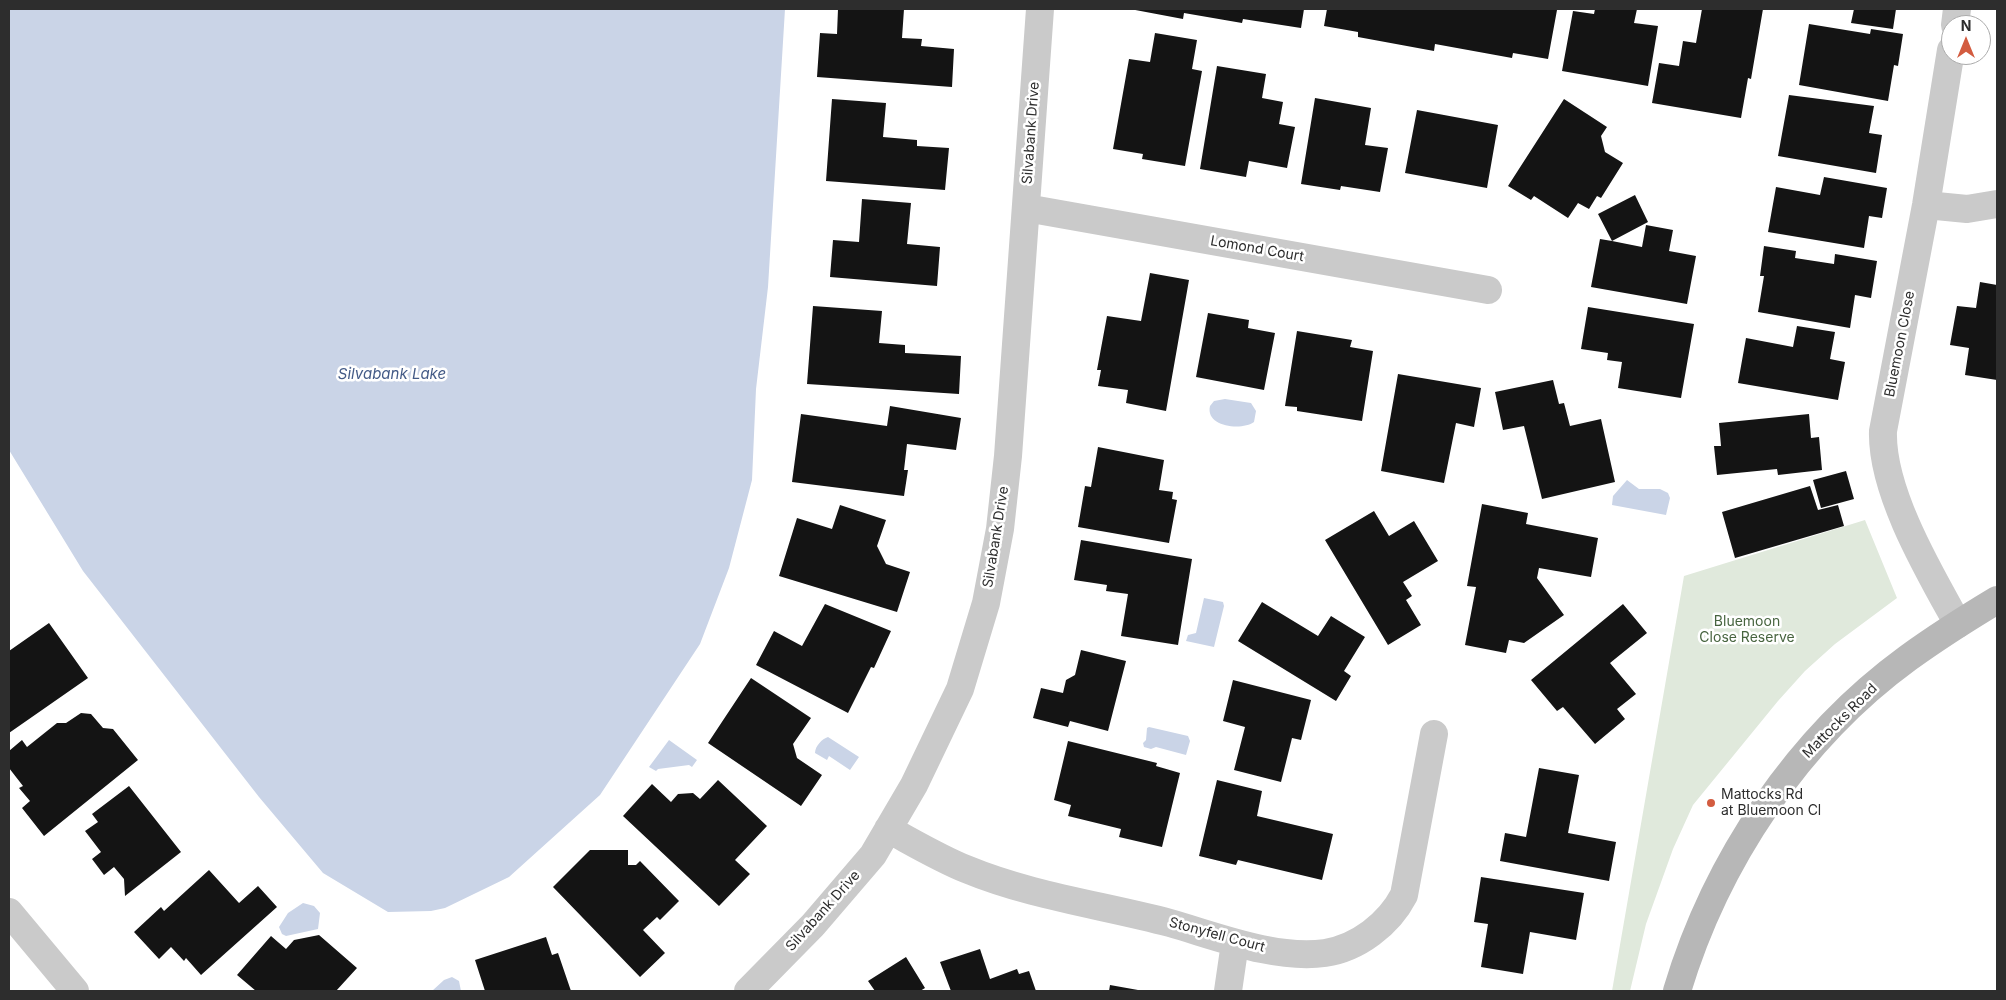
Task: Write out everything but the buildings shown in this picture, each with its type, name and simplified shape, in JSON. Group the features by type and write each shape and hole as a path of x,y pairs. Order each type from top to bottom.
{"street":[{"name":"Silvabank Drive","path":"748,991 813,925 873,855 914,785 960,689 986,603 1000,529 1008,456 1040,9"},
{"name":"Bluemoon Close","path":"1949,65 1926,205 1883,431 1882,446 1887,472 1915,547 1958,624"},
{"path":"1926,205 1967,209 1997,204"},
{"name":"Lomond Court","path":"1026,208 1488,290"},
{"name":"Mattocks Road","path":"1677,991 1687,958 1710,902 1736,852 1776,792 1818,739 1862,696 1907,658 1997,600"},
{"name":"Stonyfell Court","path":"888,829 930,852 998,880 1060,898 1170,923 1235,943 1300,955 1326,953 1350,945 1373,932 1395,913 1404,895 1410,874 1434,734"},
{"path":"9,912 75,991"},
{"path":"1228,991 1235,943"}],"green space":[{"name":"Bluemoon Close Reserve","path":"1865,520 1897,598 1835,644 1805,671 1693,805 1673,849 1646,924 1630,991 1612,991 1684,576"}],"water":[{"name":"Silvabank Lake","path":"9,9 785,9 768,287 756,389 752,480 729,568 700,644 600,795 509,877 445,908 431,911 388,912 323,873 259,797 83,571 9,450"},
{"path":"1225,399 1251,403 1256,411 1254,422 1248,425 1233,426 1219,423 1213,419 1210,413 1210,406 1214,401"},
{"path":"1627,480 1639,489 1660,489 1668,493 1670,498 1666,515 1612,505 1613,496"},
{"path":"1204,598 1223,602 1224,606 1214,647 1186,641 1188,635 1196,633"},
{"path":"1147,728 1188,736 1190,741 1186,755 1156,747 1151,749 1144,747 1143,743 1146,740"},
{"path":"828,737 859,757 850,770 829,756 827,760 815,753 819,743"},
{"path":"669,740 697,760 692,767 689,765 658,769 656,771 649,767"},
{"path":"303,903 314,906 320,913 318,929 286,936 282,934 279,927 288,913"},
{"path":"452,977 459,981 461,991 432,991 444,980"}],"place":[{"name":"Mattocks Rd at Bluemoon Cl","path":"1711,803"}]}
